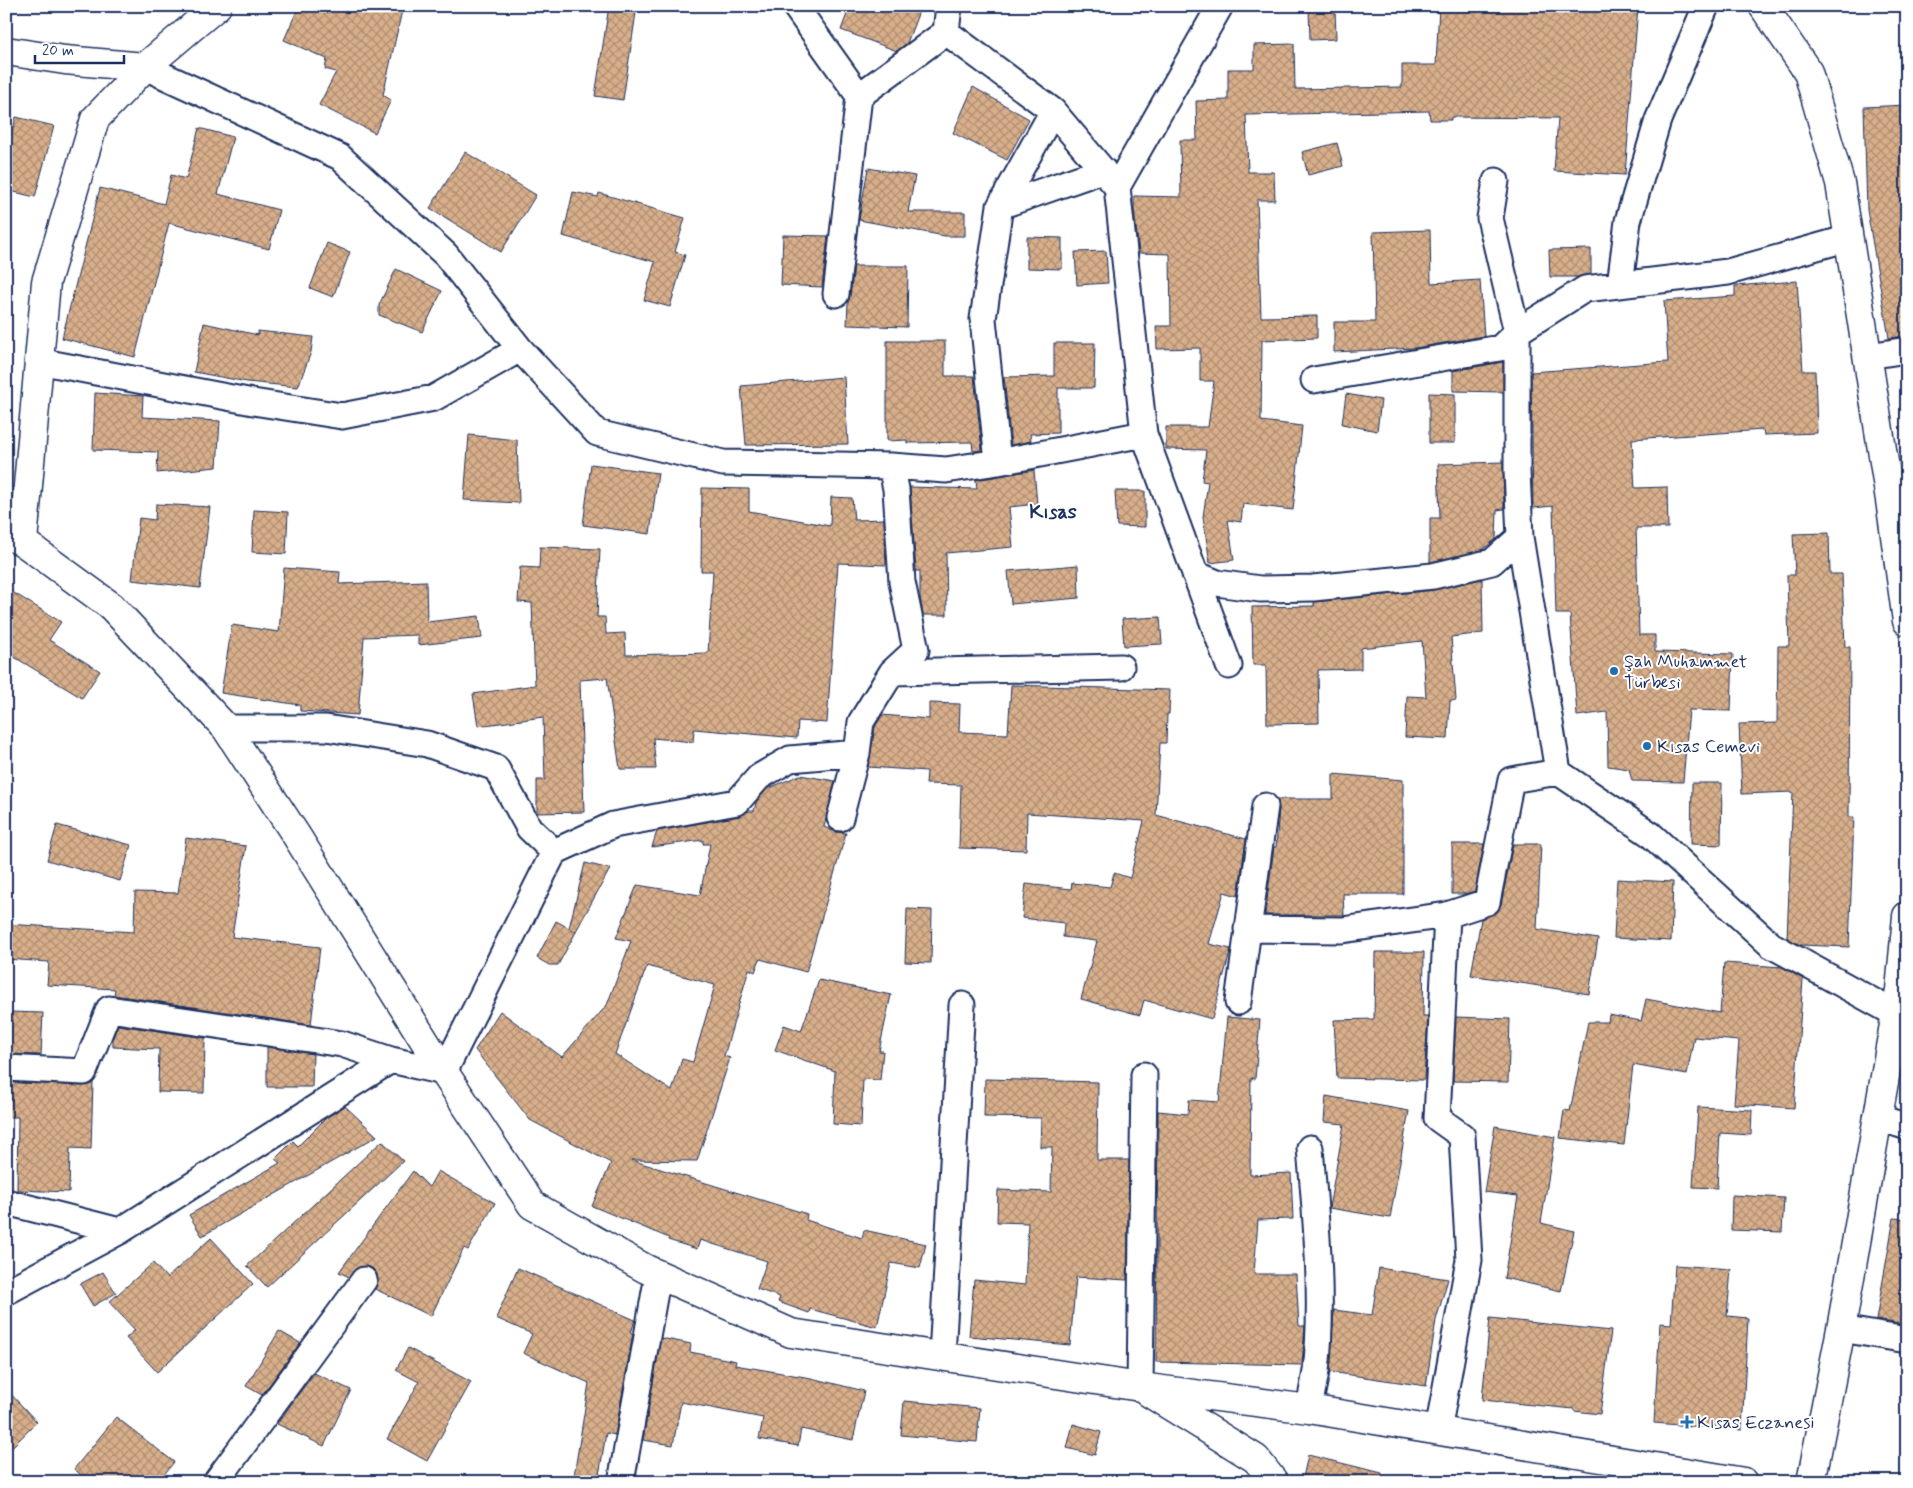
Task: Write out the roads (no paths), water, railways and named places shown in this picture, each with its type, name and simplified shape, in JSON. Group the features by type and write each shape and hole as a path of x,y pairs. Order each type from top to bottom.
{"street":[{"path":"217,6 145,67 94,119 46,282 38,361 15,538 111,606 226,728 296,835 444,1072 532,1205 658,1275 791,1333 1140,1387 1309,1409 1744,1482"},
{"path":"795,6 859,96 836,294"},
{"path":"859,96 946,32 949,6"},
{"path":"1000,206 1110,178 1220,6"},
{"path":"1620,285 1628,221 1655,129 1706,6"},
{"path":"1763,6 1808,72 1840,183 1902,558 1907,621"},
{"path":"946,32 1053,111 1110,178 1144,434 1229,666"},
{"path":"6,51 65,60 145,67 340,157 446,255 520,349 596,433 723,463 891,466 946,470 1144,434"},
{"path":"998,462 983,319 1000,206 1053,111"},
{"path":"1496,181 1490,218 1517,332 1517,471 1520,537 1558,772"},
{"path":"1314,380 1500,348 1517,332 1585,289 1728,272 1849,238"},
{"path":"38,361 253,402 342,416 434,398 520,349"},
{"path":"1868,356 1907,350"},
{"path":"840,818 856,753 861,722 892,672 916,650 902,582 896,489 891,466"},
{"path":"1194,574 1217,583 1260,589 1313,588 1433,576 1492,562 1520,537"},
{"path":"892,672 1121,667"},
{"path":"226,728 336,729 428,744 496,768 529,828 554,852"},
{"path":"444,1072 554,852 613,825 736,802 759,777 790,759 856,753"},
{"path":"1247,929 1342,930 1448,915 1488,902 1511,780 1558,772 1650,834 1771,945 1896,1014"},
{"path":"1238,1002 1265,806"},
{"path":"1438,1431 1469,1260 1462,1136 1436,1118 1448,915"},
{"path":"1811,1482 1841,1329 1896,1014 1907,916"},
{"path":"942,1356 962,1005"},
{"path":"6,1068 84,1072 109,1009 342,1044 391,1060 444,1072"},
{"path":"6,1292 120,1230 391,1060"},
{"path":"1140,1387 1144,1075"},
{"path":"1877,1117 1907,1126"},
{"path":"1309,1409 1316,1371 1318,1329 1317,1241 1310,1148"},
{"path":"6,1202 120,1230"},
{"path":"621,1482 658,1275"},
{"path":"216,1482 364,1280"},
{"path":"1841,1329 1907,1340"},
{"path":"1140,1387 1256,1459 1274,1482"}],"place":[{"name":"Şah Muhammet Türbesi","path":"1614,671"},
{"name":"Kısas Cemevi","path":"1647,746"},
{"name":"Kısas Eczanesi","path":"1687,1422"}],"district":[{"name":"Kısas","path":"1053,511"}]}
